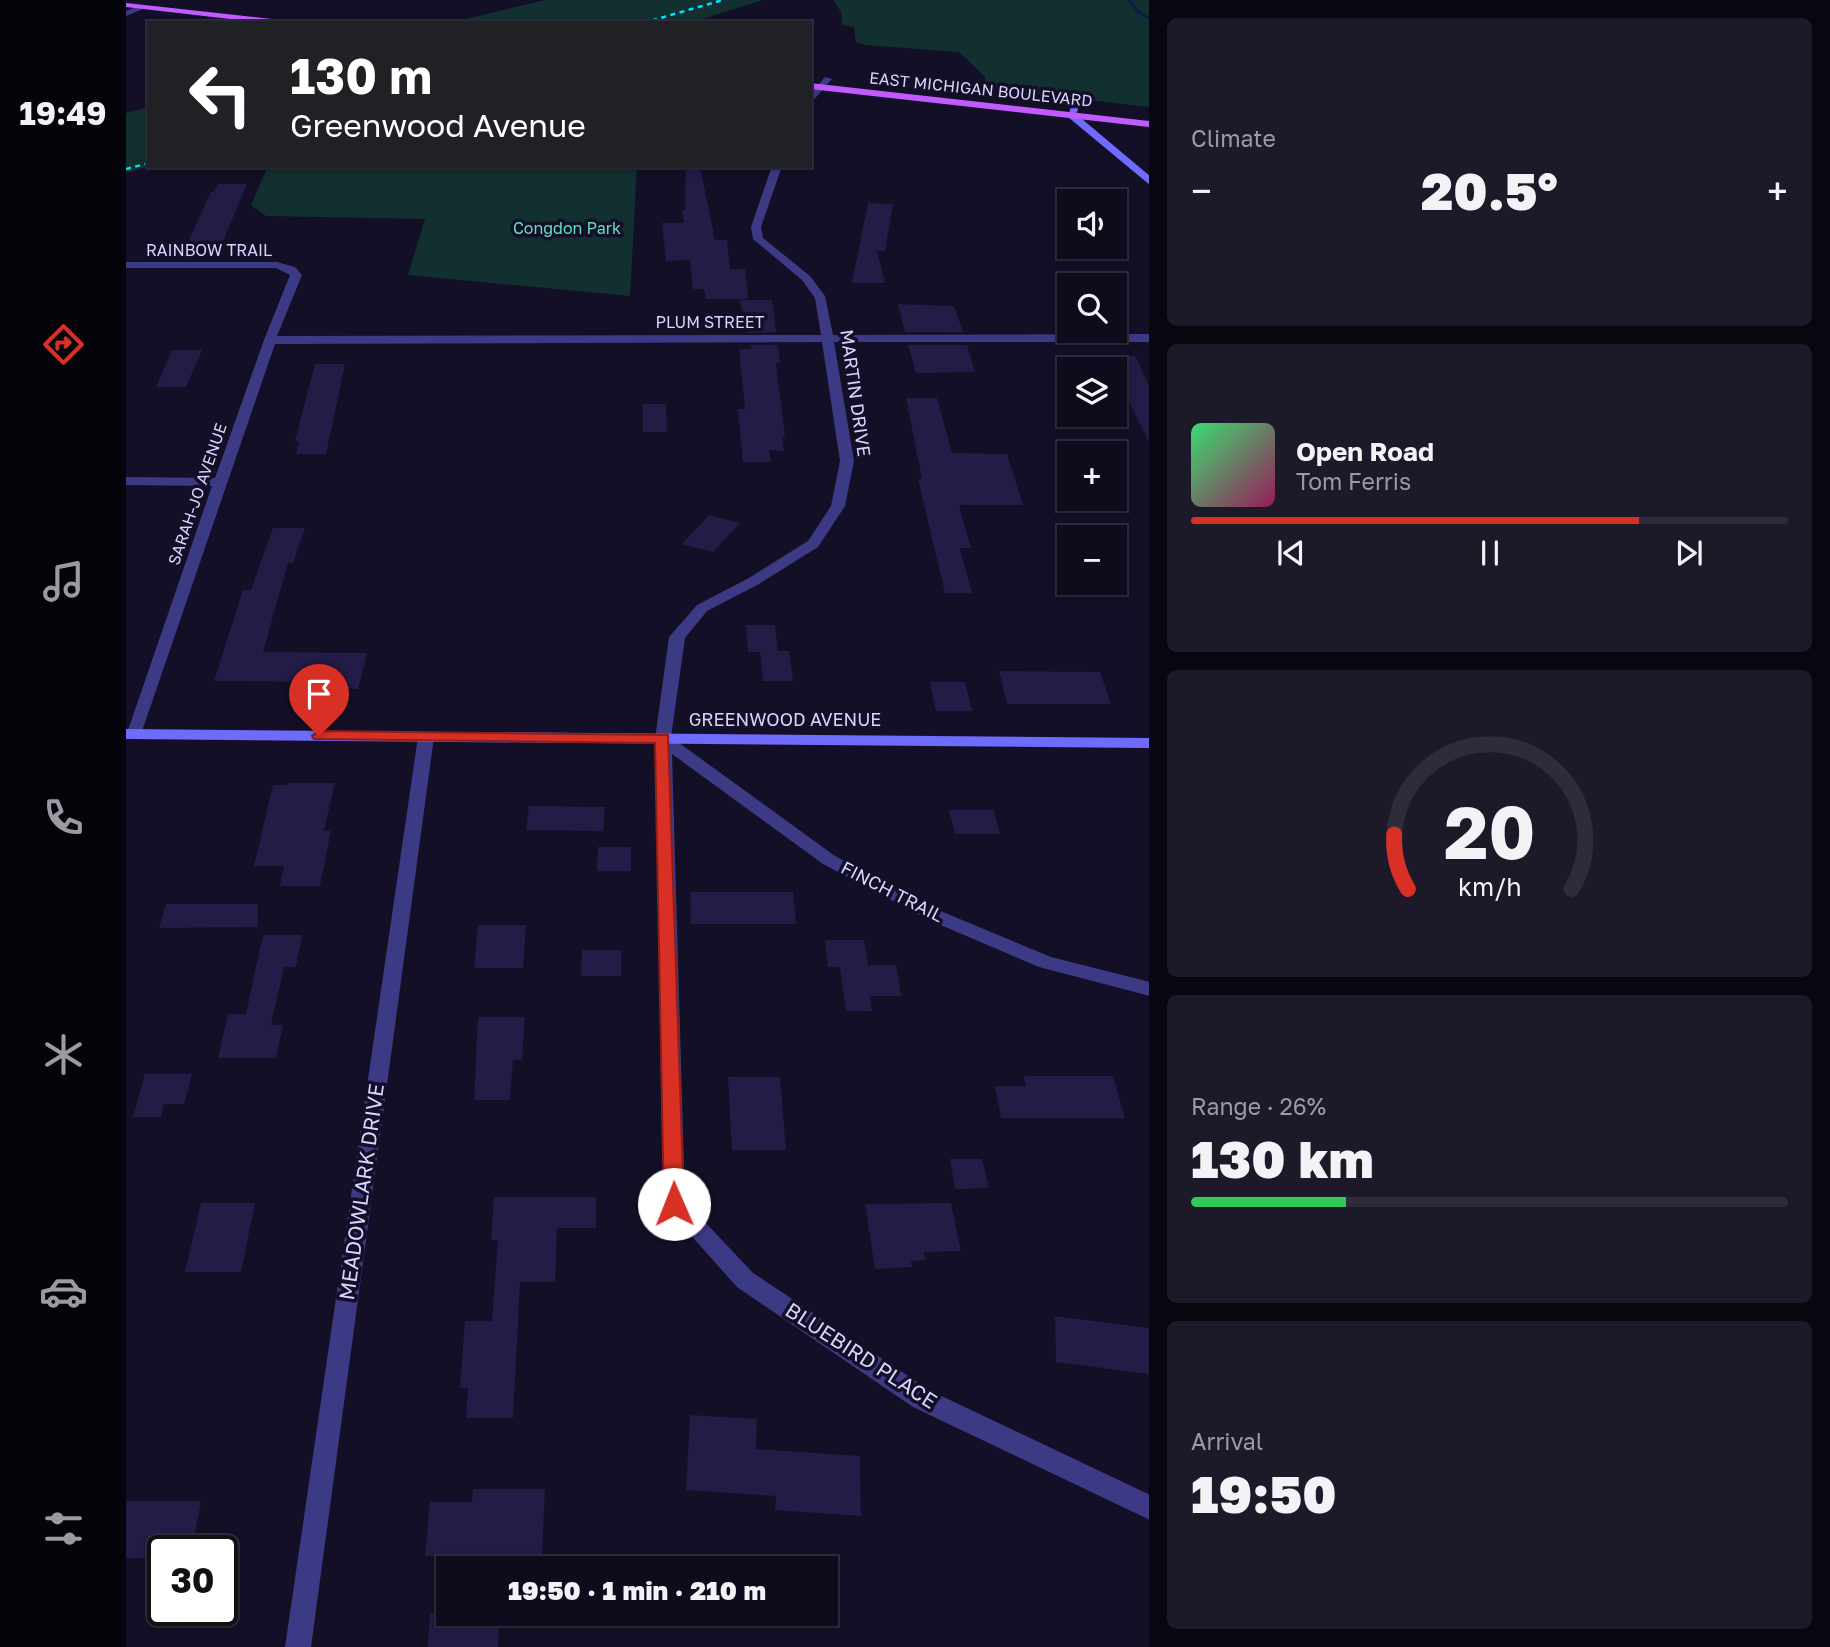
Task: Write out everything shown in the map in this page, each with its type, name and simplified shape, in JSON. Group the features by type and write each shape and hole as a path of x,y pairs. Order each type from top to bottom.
{"main road":[{"path":"126,5 271,21"},
{"path":"126,14 188,21"},
{"name":"EAST MICHIGAN BOULEVARD","path":"812,77 1073,110 1149,124"},
{"name":"EAST MICHIGAN BOULEVARD","path":"815,87 1073,110 1149,113"}],"street":[{"path":"126,14 140,7"},
{"path":"815,87 828,79"},
{"path":"1073,110 1149,182"},
{"name":"MARTIN DRIVE","path":"674,1204 663,739 677,637 702,608 754,581 813,544 838,506 847,461 821,298 806,278 758,239 756,227 776,168"},
{"name":"RAINBOW TRAIL","path":"126,265 276,265 291,268"},
{"name":"SARAH-JO AVENUE","path":"129,734 270,340 296,275 291,268"},
{"name":"PLUM STREET","path":"270,340 1149,338"},
{"path":"126,481 220,482"},
{"name":"GREENWOOD AVENUE","path":"129,734 1149,743"},
{"name":"MEADOWLARK DRIVE","path":"298,1647 426,737"},
{"name":"FINCH TRAIL","path":"663,739 829,860 936,916 1046,962 1149,989"},
{"name":"BLUEBIRD PLACE","path":"674,1204 745,1280 922,1399 1149,1508"}],"green space":[{"path":"545,0 763,0 696,21 457,21"},
{"path":"833,0 1149,0 1149,107 981,88 986,78 959,52 865,45 856,42 854,27 842,25 841,12"},
{"path":"147,108 147,167 126,173 126,113"},
{"name":"Congdon Park","path":"267,168 637,168 630,296 408,275 425,219 266,216 251,205"}],"building":[{"path":"686,168 700,168 715,240 727,240 730,269 745,269 748,299 706,299 704,289 693,289 690,260 666,261 662,223 684,223 682,210 685,210"},
{"path":"218,184 247,184 221,246 186,246 211,192 214,192"},
{"path":"868,203 893,204 885,251 877,251 885,283 852,283"},
{"path":"740,300 772,300 776,332 747,333"},
{"path":"898,304 954,306 963,332 905,332"},
{"path":"750,345 778,345 780,363 776,363 785,437 782,437 784,451 769,450 771,462 743,462 738,409 745,409 739,349 752,349"},
{"path":"908,345 967,345 975,372 916,373"},
{"path":"172,350 202,350 186,387 156,387"},
{"path":"1135,356 1149,386 1149,442 1127,398 1127,357 1106,357"},
{"path":"315,364 345,364 326,454 296,454 299,441 295,441"},
{"path":"906,398 937,398 952,453 1007,454 1023,505 959,505 971,548 960,548 972,593 945,593 918,479 922,479"},
{"path":"643,404 666,404 667,432 643,432"},
{"path":"709,515 740,523 713,552 682,544"},
{"path":"273,528 305,528 293,563 288,563 263,652 367,653 358,689 325,688 327,682 214,681 243,590 251,590"},
{"path":"746,625 775,625 778,651 789,651 793,681 763,681 760,652 748,652"},
{"path":"999,671 1100,672 1111,704 1007,704"},
{"path":"930,682 965,682 972,711 936,711"},
{"path":"335,783 324,831 331,831 320,886 280,886 284,866 254,866 273,785"},
{"path":"529,806 605,807 603,831 526,830"},
{"path":"949,810 994,810 1000,834 955,834"},
{"path":"598,847 631,847 631,871 597,871"},
{"path":"690,892 793,892 796,924 691,924"},
{"path":"166,904 258,904 258,927 159,928"},
{"path":"478,925 526,925 523,968 474,968"},
{"path":"263,935 302,935 296,967 284,967 271,1025 283,1025 276,1058 218,1058 228,1014 246,1014"},
{"path":"825,940 864,940 868,965 896,965 901,996 870,996 872,1011 846,1011 840,967 828,967"},
{"path":"582,950 621,950 621,976 581,976"},
{"path":"478,1017 525,1017 522,1060 513,1060 510,1100 474,1100"},
{"path":"145,1074 192,1074 184,1104 164,1104 161,1117 133,1117"},
{"path":"1024,1076 1113,1076 1125,1118 1001,1118 995,1086 1026,1086"},
{"path":"728,1077 780,1077 786,1150 732,1150"},
{"path":"950,1159 982,1159 989,1188 955,1189"},
{"path":"494,1197 596,1197 596,1228 557,1228 555,1282 520,1282 513,1418 466,1418 468,1388 460,1388 465,1321 492,1321 498,1240 491,1240"},
{"path":"201,1203 255,1203 241,1272 185,1272"},
{"path":"951,1203 961,1251 924,1252 925,1260 911,1261 912,1267 875,1269 865,1204"},
{"path":"1055,1316 1149,1328 1149,1374 1056,1362"},
{"path":"690,1415 757,1419 756,1449 860,1456 861,1516 775,1510 776,1496 686,1490"},
{"path":"473,1489 545,1489 542,1556 425,1556 430,1502 472,1502"},
{"path":"126,1501 201,1501 195,1535 147,1535 147,1558 126,1558"},
{"path":"430,1614 436,1614 436,1626 499,1626 498,1647 428,1647"}],"waterway":[{"path":"1129,0 1138,12 1149,18"}],"railway":[{"path":"650,21 723,0"},
{"path":"126,169 147,164"}],"route":[{"path":"319,736 663,739 674,1204"}]}
